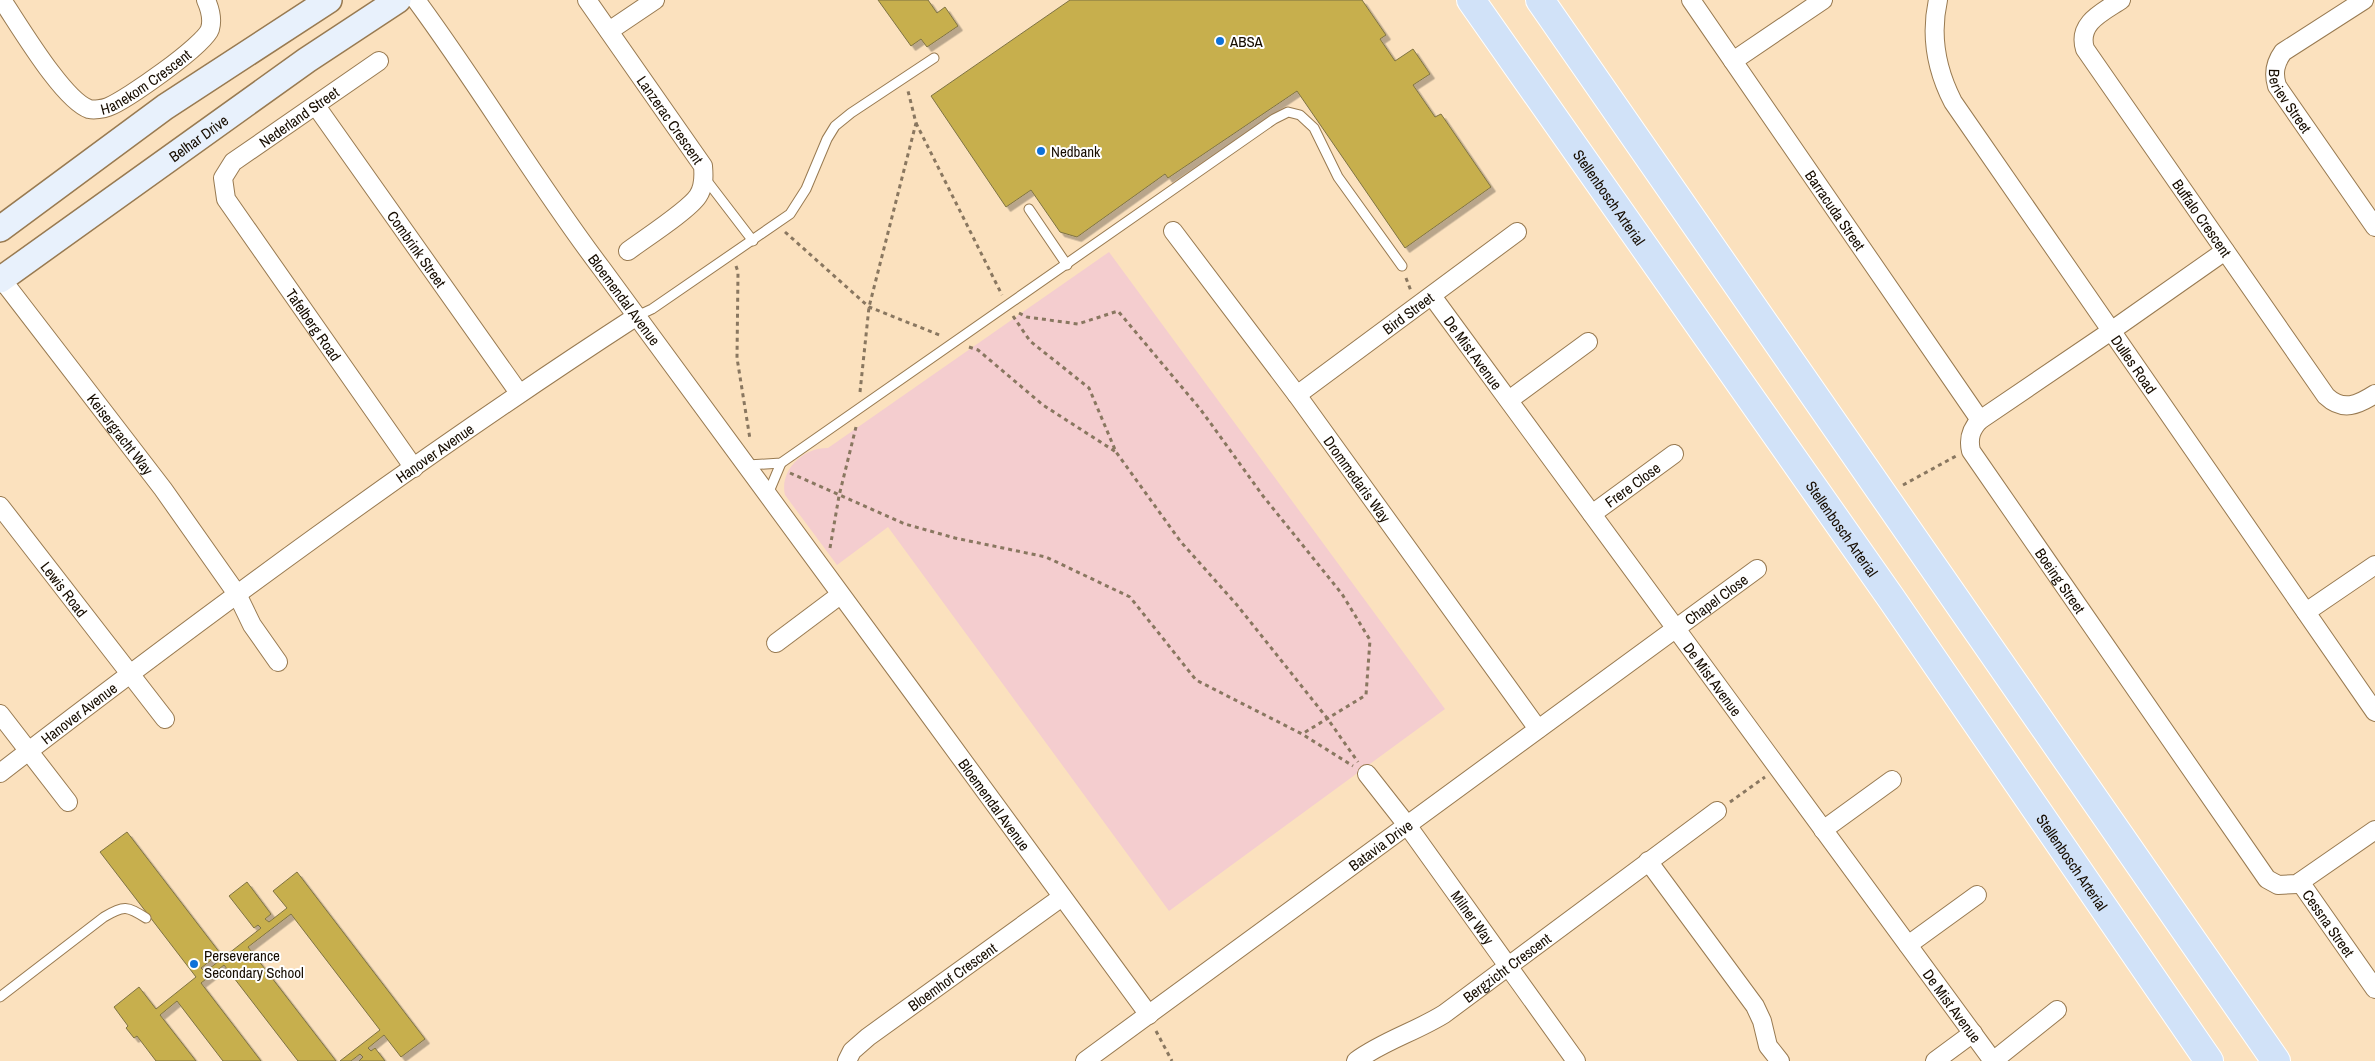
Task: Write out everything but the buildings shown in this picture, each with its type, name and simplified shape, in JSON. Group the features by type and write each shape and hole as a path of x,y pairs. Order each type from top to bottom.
{"main road":[{"path":"0,229 165,107 329,0"},
{"name":"Belhar Drive","path":"0,279 307,60 398,0"},
{"name":"Stellenbosch Arterial","path":"1471,0 1892,598 2209,1061"},
{"path":"1540,0 2276,1061"}],"street":[{"name":"Hanekom Crescent","path":"2,0 64,89 77,103 91,110 106,108 123,100 200,44 210,31 212,17 206,0"},
{"name":"Bloemendal Avenue","path":"416,0 601,268 748,465 840,595 1149,1015"},
{"name":"Lanzerac Crescent","path":"587,0 702,162 704,177 702,188 693,202 628,251"},
{"path":"609,31 654,0"},
{"name":"Barracuda Street","path":"1690,0 1980,420"},
{"path":"1733,61 1823,0"},
{"name":"Dulles Road","path":"1938,0 1935,17 1936,52 1945,86 1953,102 2375,712"},
{"name":"Buffalo Crescent","path":"2121,0 2088,23 2083,35 2085,49 2326,396 2338,405 2346,406 2359,404 2375,394"},
{"name":"Beriev Street","path":"2364,0 2283,52 2274,72 2281,92 2375,227"},
{"name":"Nederland Street","path":"223,178 233,162 316,106 379,60"},
{"name":"Combrink Street","path":"316,106 519,393"},
{"name":"Tafelberg Road","path":"223,178 226,199 414,468"},
{"name":"Drommedaris Way","path":"1173,231 1297,395 1538,729"},
{"name":"Bird Street","path":"1297,395 1518,232"},
{"path":"1971,451 1970,437 1972,430 1980,420 2225,251"},
{"name":"Keisergracht Way","path":"0,279 163,489 237,594"},
{"name":"De Mist Avenue","path":"1427,300 1509,400 1993,1061"},
{"name":"Hanover Avenue","path":"0,773 128,674 237,594 519,393 637,316"},
{"path":"1509,400 1588,342"},
{"name":"Boeing Street","path":"1971,451 2263,874 2278,885 2290,886 2300,882"},
{"name":"Frere Close","path":"1592,514 1674,454"},
{"name":"Lewis Road","path":"0,506 128,674"},
{"path":"2306,612 2375,565"},
{"name":"Chapel Close","path":"1676,628 1757,569"},
{"path":"237,594 252,625 278,662"},
{"path":"776,644 840,595"},
{"name":"Batavia Drive","path":"1085,1061 1676,628"},
{"name":"Hanover Avenue","path":"128,674 165,719"},
{"path":"0,714 29,751"},
{"name":"Hanover Avenue","path":"29,751 68,802"},
{"name":"Milner Way","path":"1368,774 1407,825 1576,1061"},
{"path":"1824,830 1892,780"},
{"name":"Bergzicht Crescent","path":"1356,1061 1388,1041 1427,1025 1717,811"},
{"path":"2300,882 2375,830"},
{"path":"1648,861 1755,1006 1762,1021 1768,1046 1780,1061"},
{"name":"Cessna Street","path":"2300,882 2375,989"},
{"path":"1908,945 1977,895"},
{"name":"Bloemhof Crescent","path":"847,1061 852,1051 868,1037 1062,897"},
{"path":"1993,1061 2057,1010"},
{"path":"1934,1061 1972,1033"}],"lane":[{"path":"637,316 652,309 732,256 790,214 798,204 827,138 835,126 851,113 934,58"},
{"path":"748,465 781,463 1068,265 1266,124 1288,112 1300,115 1314,128 1338,177 1402,266"},
{"path":"704,177 753,241"},
{"path":"1029,209 1068,265"},
{"path":"768,494 781,463"},
{"path":"0,997 118,908 130,908 146,918"}],"path":[{"path":"904,77 916,123 1008,306 1030,341 1089,388 1116,452 1181,542 1238,605 1327,718 1368,774"},
{"path":"817,563 829,555 839,496 860,408 869,306 916,123"},
{"path":"732,256 738,272 737,358 750,442 766,465"},
{"path":"1402,266 1413,295 1427,300"},
{"path":"1008,306 1027,317 1078,324 1118,311 1201,410 1263,496 1342,594 1370,640 1366,695 1302,734"},
{"path":"1902,486 1948,459 1971,451"},
{"path":"781,463 790,472 839,496 904,524 955,538 1046,557 1130,597 1196,680 1302,734 1368,774"},
{"path":"1717,811 1778,768"},
{"path":"1149,1015 1172,1061"}],"shaded area":[{"path":"1109,252 1445,709 1169,911 888,527 837,565 785,495 784,486 790,469 802,456 810,451 828,448"}],"place":[{"name":"ABSA","path":"1220,41"},
{"name":"Nedbank","path":"1041,151"},
{"name":"Perseverance Secondary School","path":"194,964"}]}
